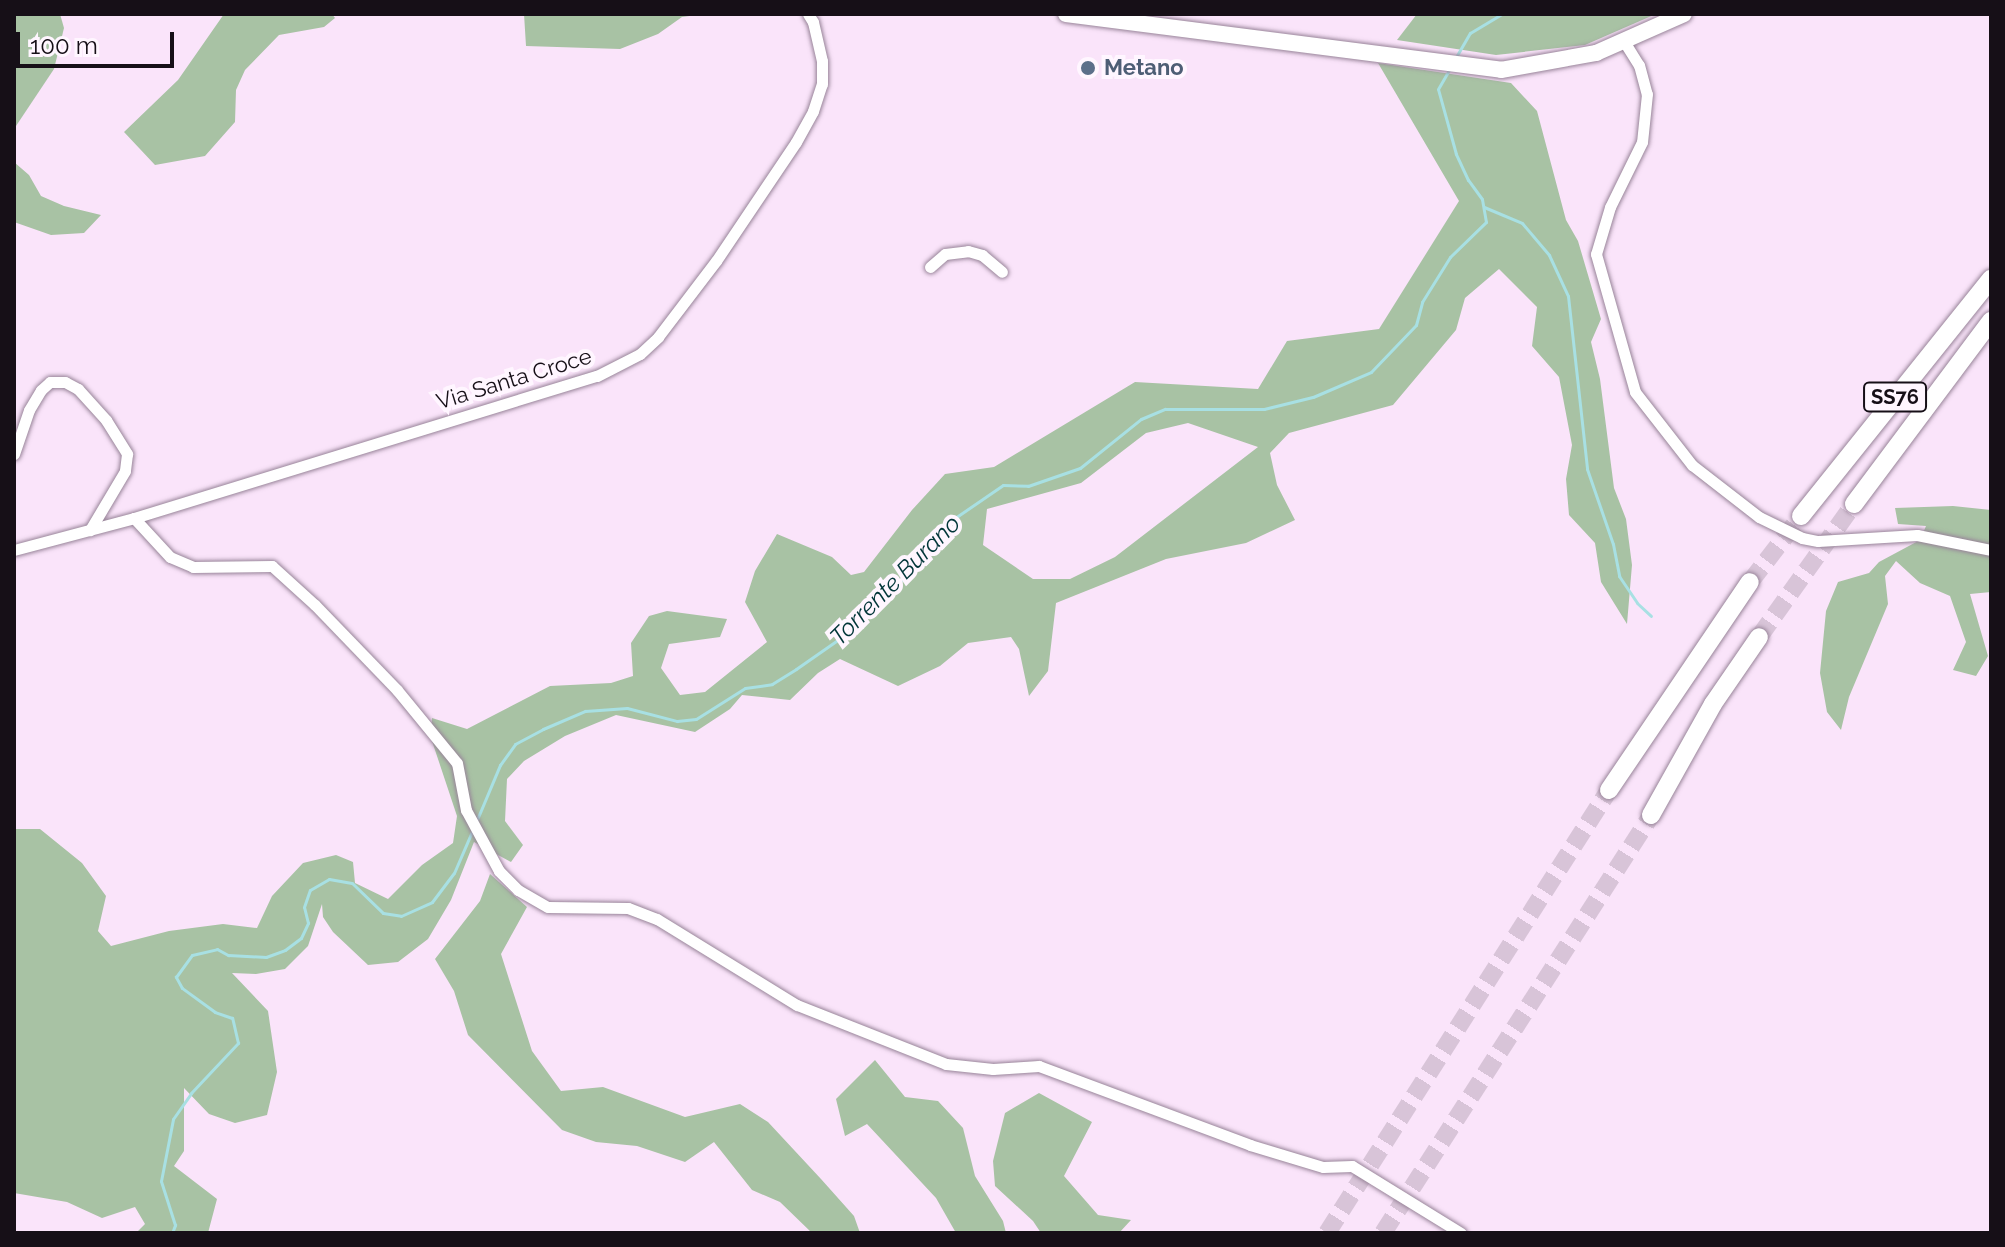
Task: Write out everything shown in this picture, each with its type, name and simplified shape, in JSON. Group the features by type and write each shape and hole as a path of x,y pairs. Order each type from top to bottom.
{"highway":[{"name":"SS76","path":"1801,516 1991,279"},
{"name":"SS76","path":"1854,504 1991,321"},
{"path":"1609,790 1750,582"},
{"path":"1651,815 1713,704 1759,637"}],"main road":[{"path":"1066,14 1501,70 1596,53 1625,43 1684,14"}],"street":[{"name":"Via Santa Croce","path":"14,550 134,518 597,376 640,354 658,337 716,261 796,142 813,111 822,84 822,61 813,22 808,14"},
{"path":"1625,43 1639,65 1647,94 1642,142 1610,207 1596,254 1635,392 1692,465 1759,517 1802,538 1818,541 1917,535 1991,550"},
{"path":"930,267 945,254 968,251 982,255 1002,272"},
{"path":"14,454 29,410 41,390 50,382 65,382 78,389 106,420 127,454 125,471 90,530"},
{"path":"134,518 170,557 193,567 272,566 397,690 457,763 466,810 499,871 518,890 548,907 628,908 657,919 797,1005 925,1057 960,1067 1039,1066 1250,1145 1323,1167 1352,1166 1432,1212 1461,1233"}],"green space":[{"path":"14,14 60,14 64,28 54,69 14,129"},
{"path":"224,14 332,14 335,18 324,27 279,35 245,70 236,90 235,122 205,156 155,165 124,132 178,80"},
{"path":"524,14 704,14 682,17 658,34 620,49 526,46"},
{"path":"1417,14 1656,14 1585,45 1496,55 1397,40"},
{"path":"1378,63 1511,83 1537,111 1566,220 1578,241 1601,319 1591,342 1600,379 1614,488 1626,519 1632,565 1627,624 1601,582 1595,543 1569,515 1566,479 1572,445 1559,377 1532,346 1537,307 1499,269 1465,298 1456,330 1393,405 1289,433 1270,453 1277,485 1295,520 1246,543 1166,559 1056,603 1048,671 1029,696 1019,649 1011,637 968,643 940,666 898,686 840,659 818,673 790,700 742,695 730,709 695,732 616,715 565,736 524,761 507,779 505,821 523,845 511,862 474,842 451,900 428,939 398,962 368,965 333,932 323,917 322,904 308,946 285,969 256,974 232,973 268,1011 277,1072 267,1115 235,1123 209,1114 184,1088 184,1151 174,1166 217,1199 208,1233 136,1233 145,1224 135,1207 102,1218 67,1202 14,1193 14,829 40,829 82,863 106,896 98,931 111,946 169,931 223,924 257,928 272,896 303,863 336,855 353,862 355,883 388,899 422,865 453,843 457,816 431,738 432,718 467,729 550,686 611,683 633,676 631,643 649,616 667,611 727,619 720,637 669,644 661,668 680,695 705,692 767,642 745,602 755,571 777,534 832,557 851,575 864,572 912,510 945,474 994,467 1135,382 1258,389 1287,341 1379,329 1459,201","holes":["1188,423 1258,447 1115,557 1070,579 1033,579 983,545 987,509 1081,483 1146,433"]},
{"path":"14,162 29,175 41,196 64,206 101,215 84,233 51,235 14,222"},
{"path":"1953,506 1991,510 1991,592 1970,594 1988,656 1976,676 1953,670 1966,642 1950,596 1920,583 1896,561 1885,576 1888,604 1849,697 1841,730 1827,712 1820,673 1826,611 1838,582 1869,573 1879,562 1920,540 1926,526 1898,524 1895,508"},
{"path":"490,874 527,907 501,954 532,1051 561,1091 603,1087 685,1117 740,1104 768,1122 854,1216 860,1233 812,1233 780,1202 752,1190 714,1142 685,1162 637,1146 596,1142 562,1130 468,1035 454,991 435,959 480,901"},
{"path":"875,1060 905,1097 938,1101 963,1128 975,1176 1003,1221 1006,1233 956,1233 936,1198 867,1124 845,1136 836,1099"},
{"path":"1039,1093 1092,1122 1064,1176 1098,1215 1131,1220 1119,1233 1041,1233 1033,1221 995,1186 993,1161 1005,1113"}],"waterway":[{"name":"Torrente Burano","path":"1456,57 1470,33 1502,14"},
{"name":"Torrente Burano","path":"476,822 500,765 515,744 585,711 627,708 677,721 696,719 745,688 772,684 839,639 918,563 949,522 1003,485 1028,486 1080,468 1141,419 1165,409 1264,409 1313,397 1371,372 1416,325 1422,302 1450,257 1486,222 1482,199 1468,180 1456,154 1438,89 1449,70"},
{"path":"1484,207 1522,223 1549,255 1568,296 1587,469 1613,544 1619,576 1637,603 1651,616"},
{"name":"Torrente Burano","path":"172,1233 175,1225 161,1181 173,1119 191,1093 238,1043 232,1018 215,1012 182,988 176,977 192,955 217,949 228,955 266,957 285,950 301,938 308,923 304,907 310,890 329,879 352,883 383,913 401,916 432,902 454,873 473,829"}],"tunnel":[{"path":"1759,637 1854,504"},
{"path":"1750,582 1801,516"},
{"path":"1327,1233 1609,790"},
{"path":"1383,1233 1651,815"}],"place":[{"name":"Metano","path":"1088,68"}]}
